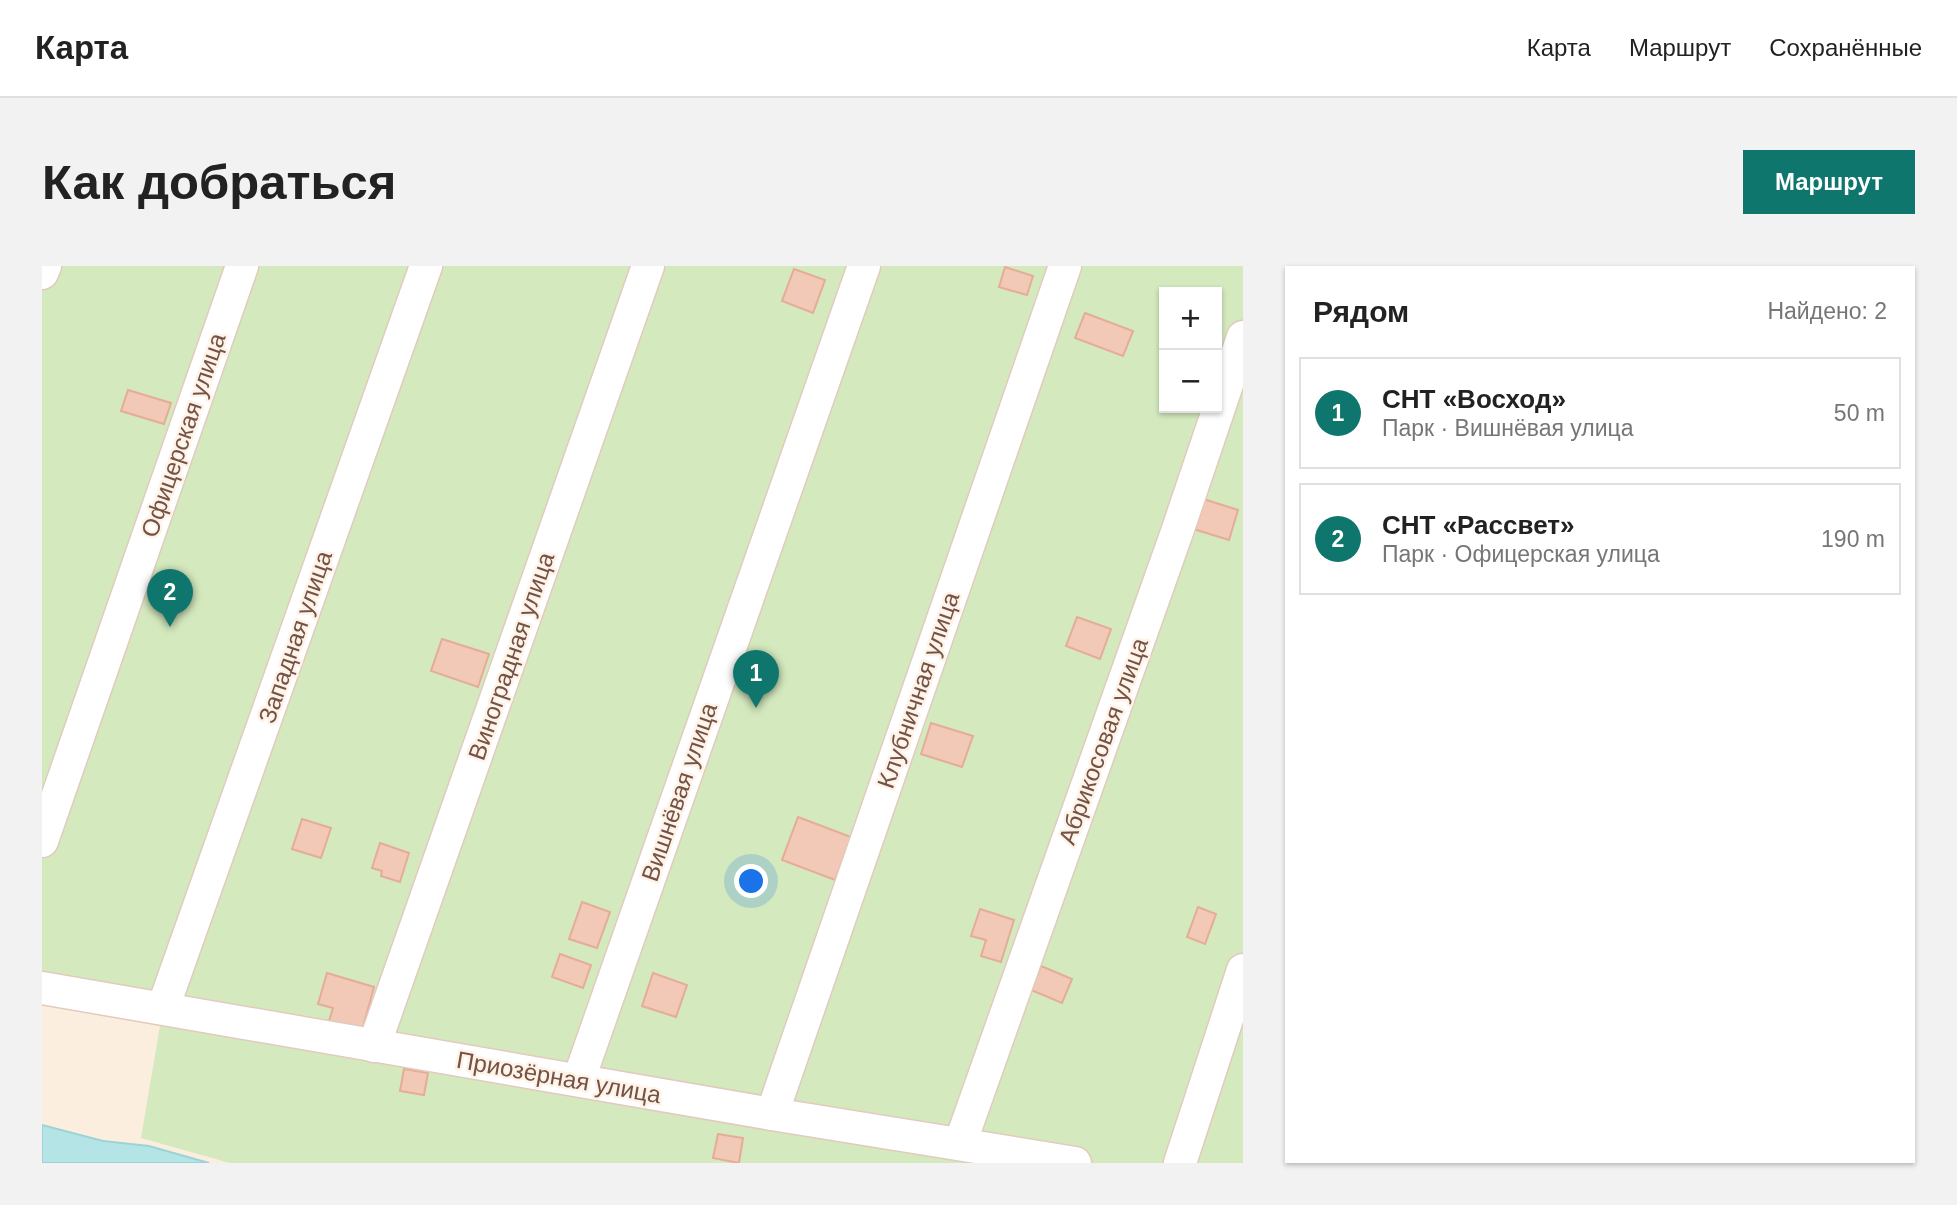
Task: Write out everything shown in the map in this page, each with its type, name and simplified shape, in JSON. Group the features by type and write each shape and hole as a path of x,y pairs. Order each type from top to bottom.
{"street":[{"path":"42,274 45,266"},
{"name":"Офицерская улица","path":"42,841 242,266"},
{"name":"Западная улица","path":"163,1008 426,266"},
{"name":"Виноградная улица","path":"374,1046 648,266"},
{"name":"Вишнёвая улица","path":"579,1079 864,266"},
{"name":"Клубничная улица","path":"772,1114 1065,266"},
{"name":"Абрикосовая улица","path":"960,1144 1177,532 1243,337"},
{"path":"1180,1163 1243,970"},
{"name":"Приозёрная улица","path":"42,989 772,1114 1076,1163"}],"green space":[{"path":"42,266 1243,266 1243,1163 230,1163 141,1138 163,1008 42,988"}],"water":[{"path":"42,1125 103,1141 149,1146 209,1163 42,1163"}],"building":[{"path":"1005,267 1033,276 1027,295 999,287"},
{"path":"794,269 825,280 813,313 782,301"},
{"path":"1085,313 1133,331 1123,356 1075,338"},
{"path":"128,390 171,403 164,424 121,411"},
{"path":"1197,497 1238,510 1229,540 1187,527"},
{"path":"1077,617 1111,629 1100,659 1066,646"},
{"path":"442,639 489,654 478,687 431,671"},
{"path":"931,723 973,736 962,767 921,754"},
{"path":"798,817 851,837 835,880 782,860"},
{"path":"302,819 331,828 321,858 292,849"},
{"path":"380,843 409,853 400,882 381,876 382,871 372,868"},
{"path":"582,902 610,912 597,948 569,939"},
{"path":"1198,907 1216,914 1205,944 1187,937"},
{"path":"980,909 1014,920 1001,962 981,956 986,940 971,936"},
{"path":"560,954 591,965 583,988 552,977"},
{"path":"1041,966 1072,979 1062,1003 1031,990"},
{"path":"327,973 374,987 362,1031 329,1021 333,1008 318,1004"},
{"path":"653,973 687,985 676,1017 642,1006"},
{"path":"404,1069 428,1073 424,1095 400,1091"},
{"path":"718,1134 743,1138 739,1163 713,1158"}],"place":[{"name":"СНТ «Рассвет»","path":"170,627"},
{"name":"СНТ «Восход»","path":"756,708"}]}
